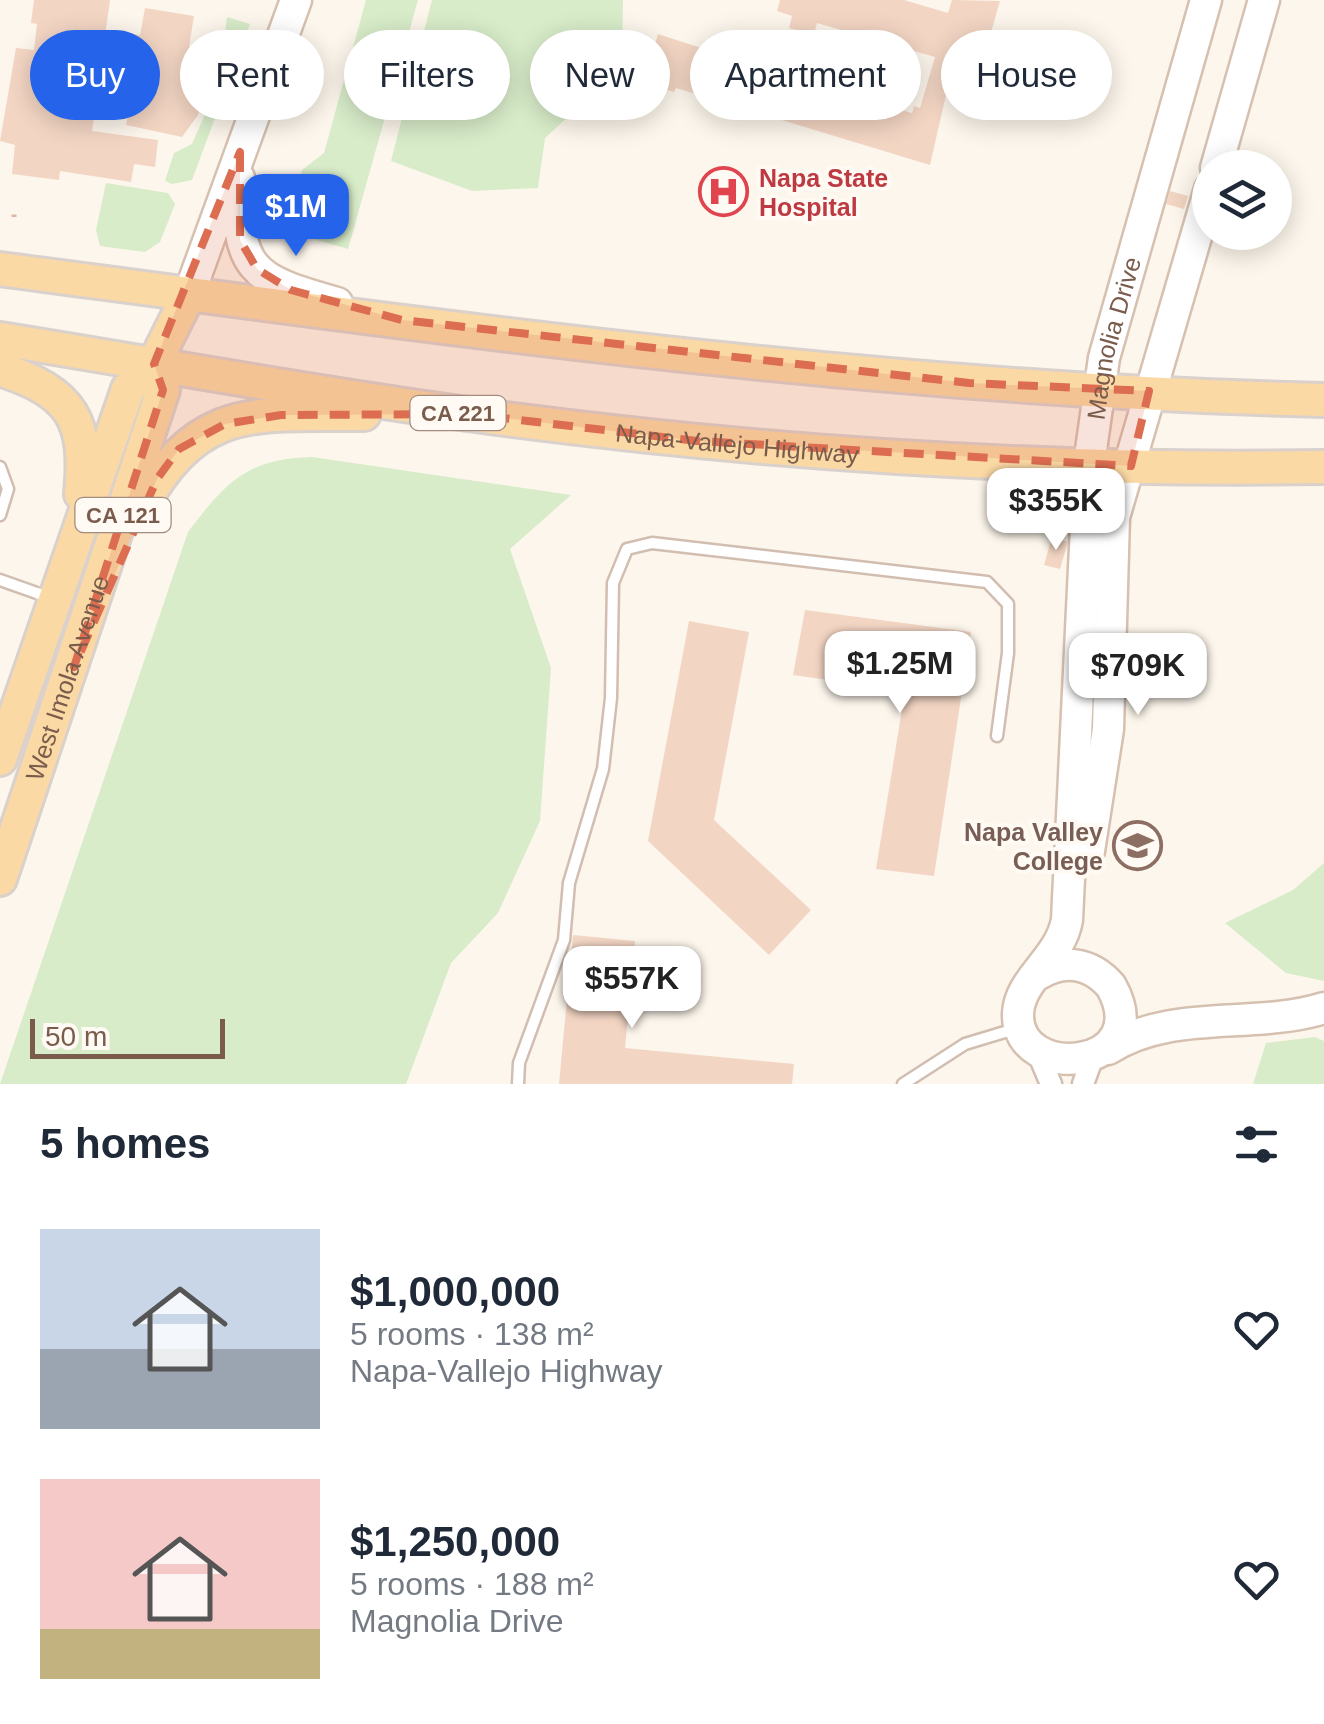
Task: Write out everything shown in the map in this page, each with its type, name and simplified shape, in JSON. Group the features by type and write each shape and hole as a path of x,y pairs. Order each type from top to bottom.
{"main road":[{"path":"0,269 402,320 969,383 1324,400"},
{"name":"West Imola Avenue","path":"0,758 6,721 55,600 128,389 154,364 189,294"},
{"name":"CA 221","path":"0,340 154,364"},
{"name":"West Imola Avenue","path":"0,880 163,390 154,364"},
{"name":"Napa-Vallejo Highway","path":"154,364 469,414 697,441 1131,466 1324,467"},
{"name":"CA 121","path":"0,369 61,399 80,423 82,489 72,551"},
{"path":"74,667 140,509 171,458 190,441 213,428 254,418 469,414"}],"street":[{"path":"189,294 296,0"},
{"name":"Magnolia Drive","path":"1019,1027 1019,1004 1057,952 1067,920 1089,464 1104,358 1206,0"},
{"path":"1221,150 1264,0"},
{"path":"240,152 240,240 256,269 292,290 402,320"},
{"path":"1139,234 1192,249"},
{"name":"Magnolia Drive","path":"1094,1065 1120,1023 1086,938 1084,914 1090,829 1108,729 1114,517 1193,250"},
{"path":"1038,976 1062,965 1104,979 1129,1003 1154,1013 1206,1023"},
{"path":"1019,1027 1045,1071 1094,1065 1155,1028 1283,1019 1324,1008"}],"lane":[{"path":"0,466 8,489 0,515"},
{"path":"518,1084 519,1062 564,940 569,883 602,769 612,698 613,583 627,549 652,543 987,582 1008,604 1008,653 997,736"},
{"path":"0,580 55,600"},
{"path":"903,1084 965,1044 1019,1027"}],"highlighted area":[{"path":"240,152 240,240 257,269 291,290 402,320 969,383 1149,391 1131,466 697,441 469,414 281,415 225,424 179,449 157,479 74,667 163,390 154,364"}],"green space":[{"path":"366,0 418,0 410,30 358,30"},
{"path":"432,0 623,0 623,30 530,30 530,120 565,120 545,138 538,188 472,191 391,161 401,120 510,120 510,30 424,30"},
{"path":"227,17 250,24 248,30 225,30"},
{"path":"344,80 344,120 384,120 348,249 286,231 302,170 324,153"},
{"path":"203,120 214,120 192,180 172,184 165,181 174,153 192,144"},
{"path":"106,183 168,193 175,204 160,242 145,252 100,246 96,230"},
{"path":"312,457 571,495 510,549 551,668 540,821 498,913 451,963 406,1084 0,1084 188,532 214,499 240,476 270,463"},
{"path":"1324,863 1324,981 1286,973 1225,923 1293,890"},
{"path":"1315,1037 1324,1041 1324,1084 1253,1084 1266,1043"}],"building":[{"path":"34,0 110,0 106,30 36,30 37,24 31,23"},
{"path":"780,0 904,0 948,13 952,0 1000,1 992,30 941,30 941,117 930,165 782,120 921,120 921,105 935,57 921,53 921,30 841,30 817,23 815,30 796,30 789,28 792,16 777,11"},
{"path":"145,8 194,16 192,30 180,30 180,120 194,120 182,137 126,125 127,120 160,120 160,30 141,30"},
{"path":"670,38 690,44 690,92 676,88 670,91"},
{"path":"16,48 30,50 30,120 94,120 92,131 158,140 155,167 134,164 131,182 60,171 59,180 12,174 15,145 0,141"},
{"path":"1170,191 1188,196 1184,209 1166,204"},
{"path":"1052,537 1068,542 1060,569 1044,565"},
{"path":"805,610 971,632 934,876 876,869 905,691 793,675"},
{"path":"689,621 749,632 714,820 811,910 769,955 648,841"},
{"path":"573,935 635,941 625,1048 794,1064 792,1084 559,1084"}],"place":[{"name":"Napa State Hospital","path":"724,192"},
{"name":"Napa Valley College","path":"1138,846"}]}
